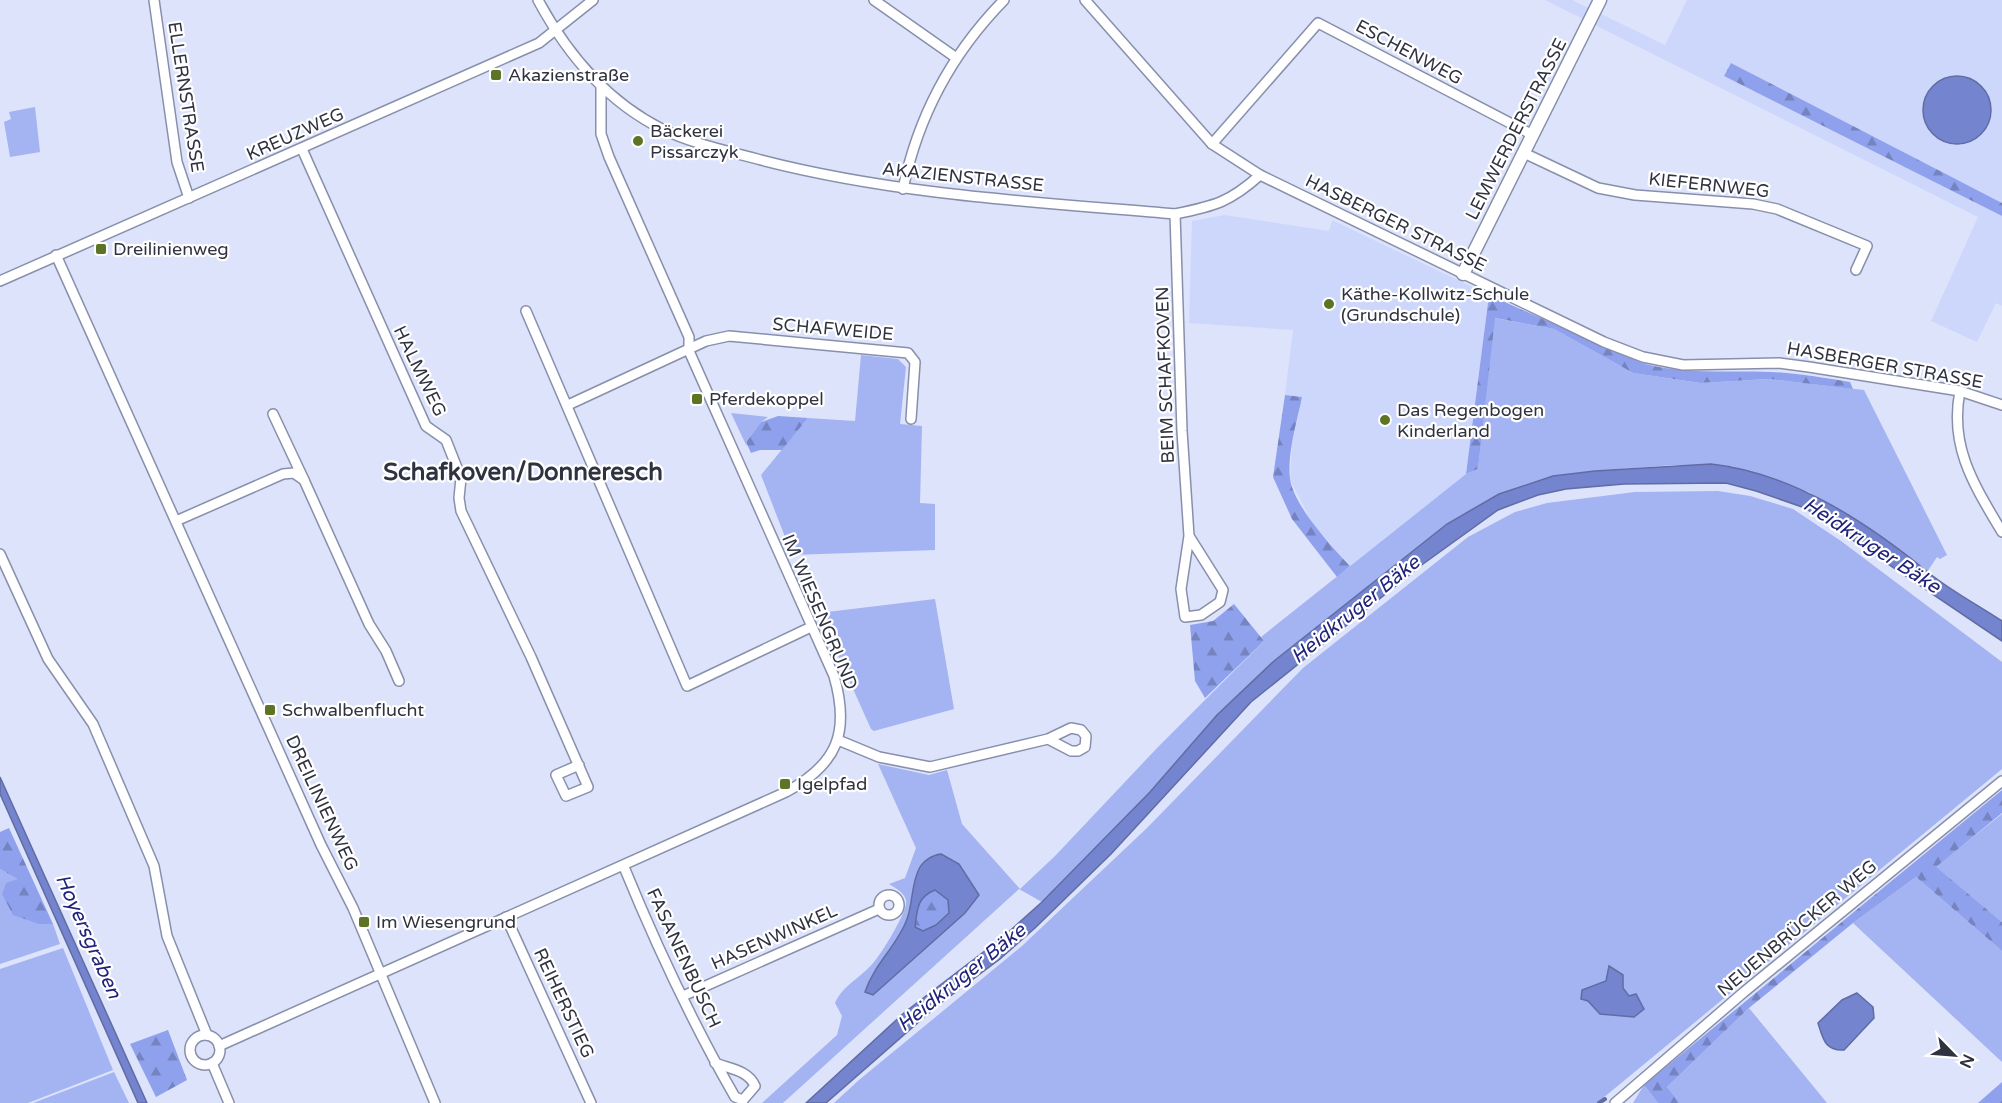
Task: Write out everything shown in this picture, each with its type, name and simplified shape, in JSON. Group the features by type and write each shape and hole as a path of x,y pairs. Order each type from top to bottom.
{"street":[{"name":"ELLERNSTRASSE","path":"154,0 177,162 189,198"},
{"name":"AKAZIENSTRASSE","path":"538,0 554,30 601,87 662,129 706,146 783,166 903,189 1175,214 1212,206 1237,196 1260,175"},
{"name":"KREUZWEG","path":"0,281 539,43 593,0"},
{"path":"874,0 955,57"},
{"path":"903,189 919,133 955,57 1004,0"},
{"name":"HASBERGER STRASSE","path":"1085,0 1212,144 1260,175 1604,342 1658,361 1696,366 1779,363 1960,391 2002,405"},
{"name":"LEMWERDERSTRASSE","path":"1463,274 1600,0"},
{"name":"ESCHENWEG","path":"1212,144 1318,23 1533,135"},
{"name":"IM WIESENGRUND","path":"219,1046 624,867 806,781 822,767 838,740 842,726 841,702 834,676 689,351 689,337 602,134 601,87"},
{"name":"HALMWEG","path":"302,149 426,426 446,440 461,478 459,498 461,511 531,657 579,765"},
{"name":"KIEFERNWEG","path":"1524,153 1598,188 1635,195 1753,204 1796,215 1867,246 1856,270"},
{"name":"BEIM SCHAFKOVEN","path":"1175,214 1182,431 1189,536 1181,589 1185,617 1201,615 1220,602 1223,590 1189,536"},
{"name":"DREILINIENWEG","path":"56,255 85,325 176,521 321,845 353,908 435,1103"},
{"path":"526,311 687,686 811,627"},
{"name":"SCHAFWEIDE","path":"689,351 706,341 729,336 908,353 915,362 911,418"},
{"path":"568,405 689,351"},
{"path":"1960,391 1956,415 1962,454 2002,532"},
{"path":"273,414 369,624 386,651 399,681"},
{"path":"176,521 283,474 294,473 304,480"},
{"path":"0,554 48,658 93,724 154,866 167,936 207,1035 215,1039 219,1046 219,1054 212,1063"},
{"path":"838,740 879,757 930,767 1048,739"},
{"name":"NEUENBRÜCKER WEG","path":"1615,1103 1744,992 2002,781"},
{"name":"FASANENBUSCH","path":"624,867 715,1063 735,1098 743,1100 755,1086 752,1078 715,1063"},
{"name":"HASENWINKEL","path":"683,996 879,909"},
{"name":"REIHERSTIEG","path":"507,917 591,1103"},
{"path":"207,1035 195,1039 190,1052 198,1063 212,1063"},
{"path":"212,1063 229,1103"}],"shaded area":[{"path":"1545,0 1572,0 1665,45 1687,0 2002,0 2002,203 1731,63 1724,76 2002,216 2002,306 1996,303 1977,342 1931,321 1978,217"},
{"path":"35,107 40,152 10,157 4,122 11,119 9,112"},
{"path":"1225,215 1329,231 1332,220 1489,295 1466,474 1350,566 1313,524 1290,480 1292,444 1302,397 1285,395 1293,330 1189,323 1192,221"},
{"path":"1494,318 1554,329 1633,373 1700,383 1769,379 1864,390 1947,555 1940,559 1937,557 1927,572 1925,568 1809,492 1732,466 1674,465 1553,476 1499,494 1447,524 1274,661 1217,715 1150,792 1042,902 1019,889 783,1103 762,1103 837,1035 842,1016 835,1003 838,997 874,962 888,942 906,905 905,897 889,884 905,878 916,848 878,764 929,775 947,770 962,824 1020,889 1055,856 1158,747 1264,641 1261,637 1466,474 1478,469"},
{"path":"861,355 898,359 906,367 900,424 922,426 920,503 935,504 935,550 792,555 761,475 808,418 855,421"},
{"path":"731,413 768,417 761,422 746,442 747,447"},
{"path":"1718,491 1750,496 1793,509 1841,541 2002,662 2002,769 1597,1103 834,1103 1022,946 1147,828 1303,668 1468,537 1515,512 1547,503 1635,492","holes":["1609,966 1623,975 1623,988 1629,997 1600,1014 1582,990 1606,981"]},
{"path":"935,599 954,709 874,731 871,729 819,613"},
{"path":"2002,814 2002,922 1935,867"},
{"path":"0,869 19,879 39,924 53,924 60,944 0,964"},
{"path":"1916,877 2002,951 2002,1062 1853,923"},
{"path":"63,948 113,1070 28,1103 0,1103 0,969"},
{"path":"1749,1008 1827,1103 1680,1103 1667,1087"},
{"path":"114,1072 129,1103 33,1103"},
{"path":"1644,1085 1658,1103 1633,1103"}],"green space":[{"path":"1731,63 2002,203 2002,216 1724,76"},
{"path":"1489,295 1642,363 1690,371 1771,372 1801,375 1850,382 1853,389 1769,379 1700,383 1633,373 1554,329 1495,318 1478,469 1466,474"},
{"path":"1285,395 1302,397 1289,469 1293,490 1315,526 1350,566 1337,577 1292,519 1273,477"},
{"path":"778,416 808,418 782,450 760,450 751,453 746,442 761,422"},
{"path":"1234,604 1264,641 1205,698 1195,681 1190,625 1213,621"},
{"path":"2002,790 2002,813 1936,867 2002,922 2002,951 1916,877 1853,923 1749,1008 1667,1087 1680,1103 1658,1103 1644,1085"},
{"path":"9,828 53,924 39,924 13,915 2,894 6,883 18,879 0,869 0,832"},
{"path":"935,890 948,900 949,913 936,925 923,931 915,927 917,910 921,900"},
{"path":"168,1030 187,1080 156,1097 130,1044"},
{"path":"2002,1082 2002,1103 1978,1103"}],"water":[{"path":"1950,76 1964,76 1976,81 1986,91 1991,110 1986,129 1976,139 1964,144 1950,144 1938,139 1928,129 1923,117 1923,103 1928,91 1938,81"},
{"name":"Heidkruger Bäke","path":"1711,464 1741,469 1800,489 1855,519 1946,586 2002,621 2002,641 1805,508 1726,483 1624,484 1566,489 1538,495 1498,510 1423,564 1251,702 1111,854 1000,959 937,1006 826,1103 806,1103 905,1012 1003,937 1042,902 1150,792 1217,715 1274,661 1447,524 1499,494 1553,476 1595,471"},
{"path":"0,777 147,1103 138,1103 0,794"},
{"path":"941,854 959,864 979,895 965,913 873,995 865,992 874,972 903,928 909,913 919,869 925,861","holes":["935,890 948,900 949,913 936,925 923,931 915,927 917,910 925,896"]},
{"path":"1609,966 1623,975 1623,988 1629,996 1636,994 1644,1009 1634,1017 1600,1014 1588,1001 1581,999 1582,990 1606,981"},
{"path":"1857,993 1873,1007 1874,1018 1844,1050 1838,1050 1829,1046 1823,1039 1818,1023 1842,1000"}],"waterway":[{"path":"1599,1103 1605,1099"}],"place":[{"name":"Akazienstraße","path":"496,75"},
{"name":"Bäckerei Pissarczyk","path":"638,141"},
{"name":"Dreilinienweg","path":"101,249"},
{"name":"Käthe-Kollwitz-Schule (Grundschule)","path":"1329,304"},
{"name":"Pferdekoppel","path":"697,399"},
{"name":"Das Regenbogen Kinderland","path":"1385,420"},
{"name":"Schwalbenflucht","path":"270,710"},
{"name":"Igelpfad","path":"785,784"},
{"name":"Im Wiesengrund","path":"364,922"}],"district":[{"name":"Schafkoven/Donneresch","path":"523,472"}],"water label":[{"name":"Hoyersgraben","path":"89,936"}]}
